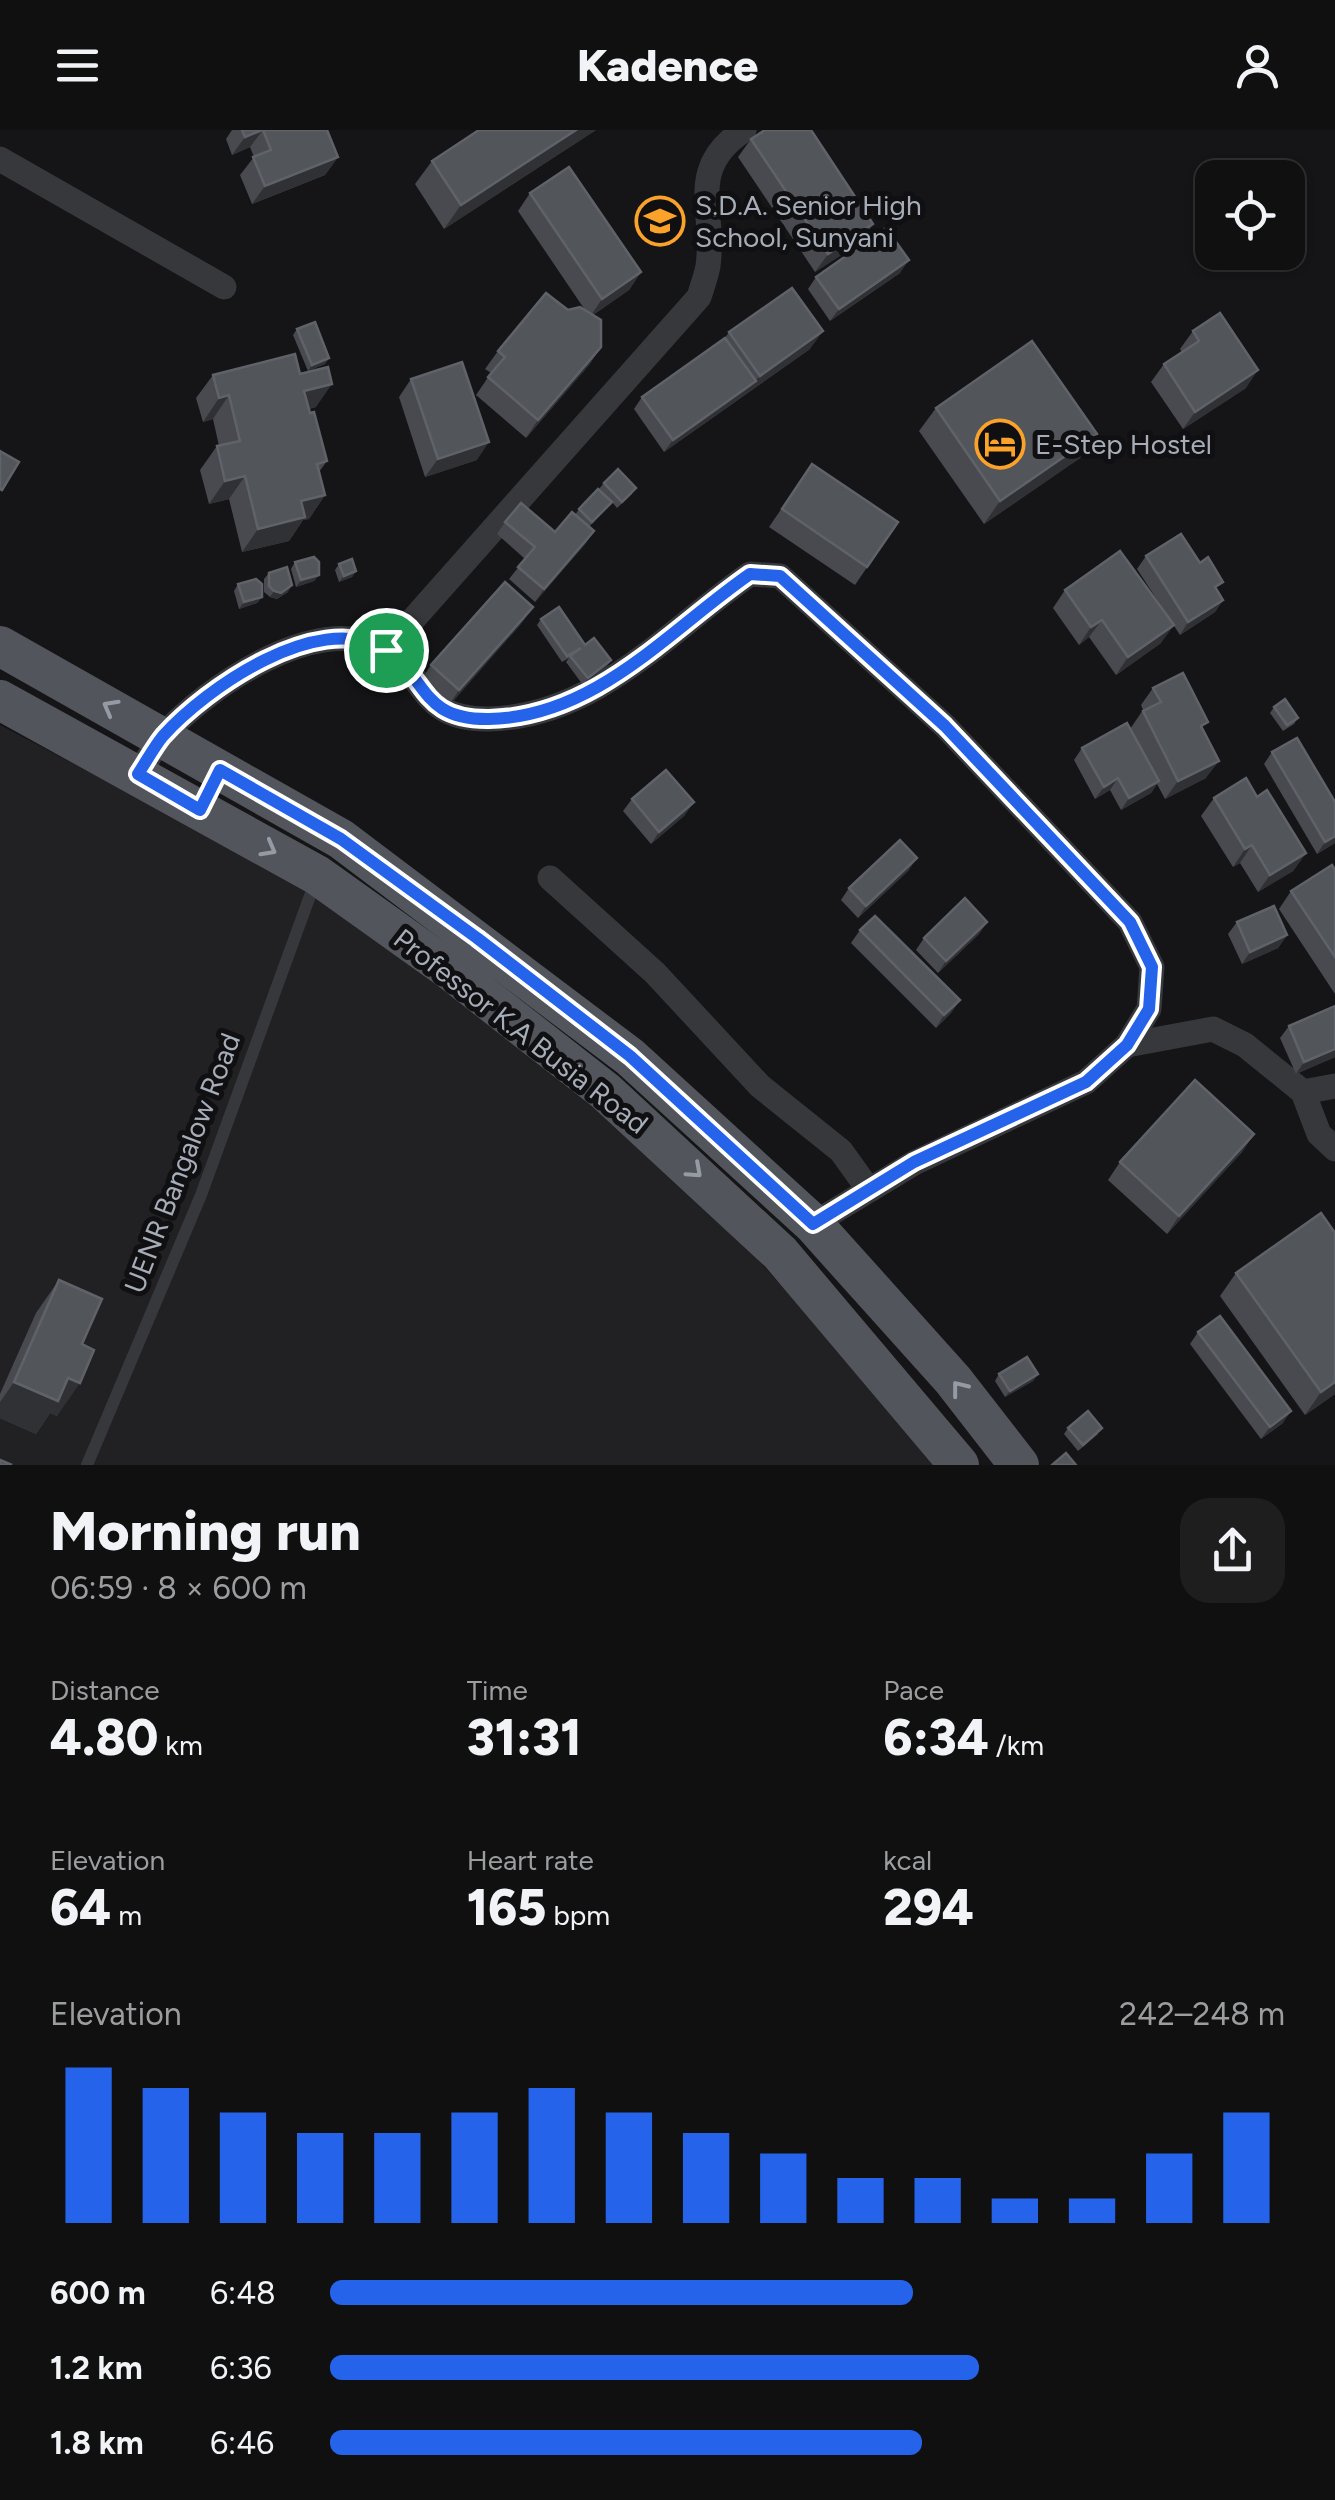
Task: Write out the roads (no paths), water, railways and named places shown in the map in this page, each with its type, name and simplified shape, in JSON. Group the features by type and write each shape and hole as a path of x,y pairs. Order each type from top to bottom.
{"main road":[{"name":"Professor K.A Busia Road","path":"0,646 341,839 630,1056 813,1224 952,1380 1018,1465"},
{"name":"Professor K.A Busia Road","path":"0,700 317,876 450,970 590,1079 780,1253 959,1465"},
{"path":"200,810 220,770"}],"street":[{"path":"386,650 699,297 708,265 706,177 726,142 744,130"},
{"path":"0,159 224,287"},
{"path":"138,774 162,737 199,705 272,654 357,636 386,650 446,714 488,719 526,714 595,690 636,664 750,574 780,576 945,726 1130,922 1152,967 1149,1009 1127,1045 1086,1082 914,1162 813,1224"},
{"path":"550,878 655,972 760,1086 841,1151 869,1190"},
{"path":"1127,1045 1212,1029 1245,1045 1303,1092 1319,1134 1335,1149"},
{"path":"1303,1092 1335,1086"}],"lane":[{"name":"UENR Bangalow Road","path":"87,1465 201,1194 317,876"}],"place":[{"name":"S.D.A. Senior High School, Sunyani","path":"660,221"},
{"name":"E-Step Hostel","path":"1000,444"}]}
